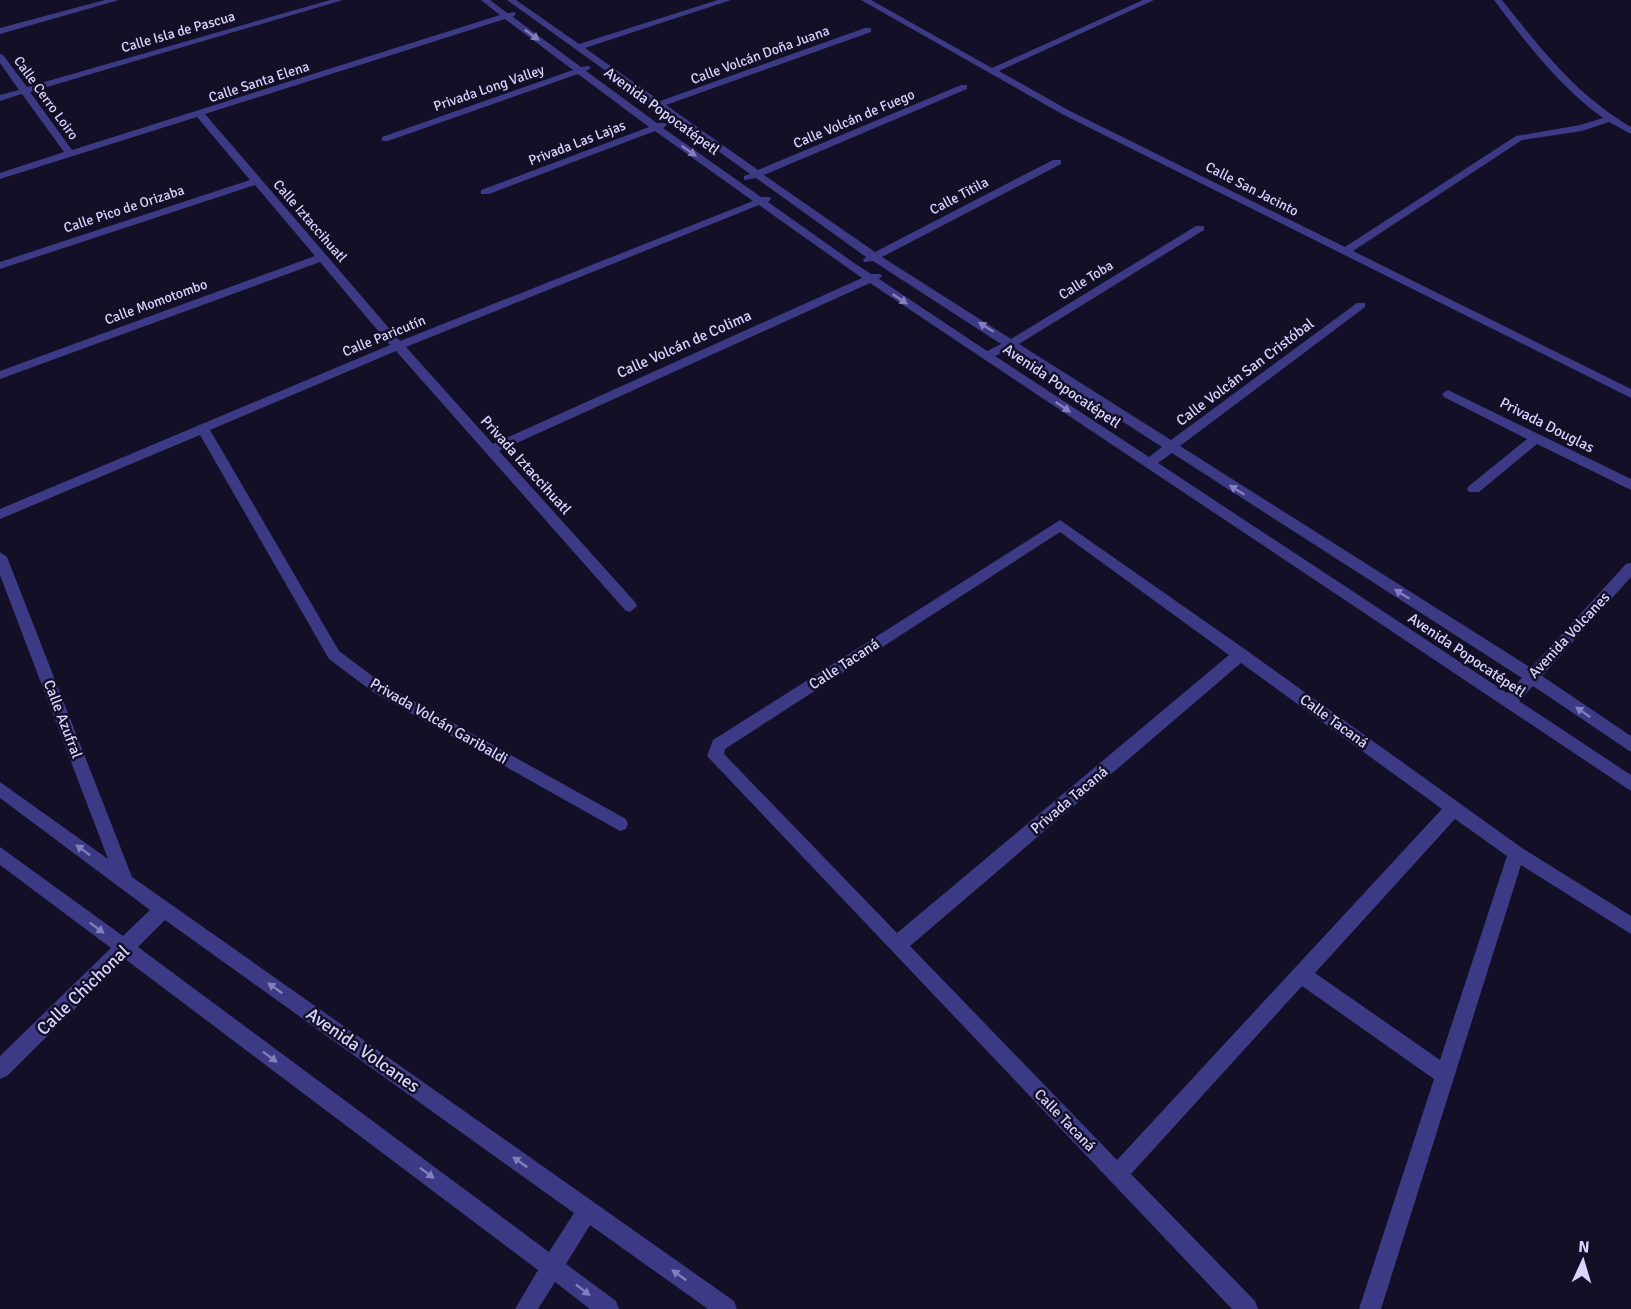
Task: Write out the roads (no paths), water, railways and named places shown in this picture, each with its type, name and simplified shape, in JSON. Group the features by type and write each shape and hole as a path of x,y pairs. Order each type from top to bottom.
{"street":[{"path":"0,31 115,0"},
{"name":"Calle Isla de Pascua","path":"0,98 339,0"},
{"name":"Avenida Popocatépetl","path":"485,0 735,185 870,279 1631,784"},
{"name":"Avenida Popocatépetl","path":"511,0 601,62 755,175 892,269 1012,343 1172,449 1531,676 1631,746"},
{"path":"579,47 727,0"},
{"name":"Calle San Jacinto","path":"865,0 1065,112 1631,394"},
{"path":"992,71 1150,0"},
{"path":"1498,0 1568,87 1609,119 1631,131"},
{"name":"Calle Santa Elena","path":"0,176 525,11"},
{"name":"Calle Volcán Doña Juana","path":"637,113 868,30"},
{"name":"Calle Cerro Loiro","path":"0,57 71,155"},
{"name":"Privada Long Valley","path":"385,139 601,62"},
{"name":"Calle Volcán de Fuego","path":"735,185 964,87"},
{"name":"Calle Iztaccihuatl","path":"200,115 398,346"},
{"name":"Privada Las Lajas","path":"485,192 680,119"},
{"path":"1345,252 1519,138 1582,128 1609,119"},
{"name":"Calle Titila","path":"853,267 1057,162"},
{"name":"Calle Pico de Orizaba","path":"0,266 257,181"},
{"name":"Calle Paricutín","path":"0,514 398,346 782,192"},
{"name":"Calle Toba","path":"986,356 1012,343 1200,228"},
{"name":"Calle Momotombo","path":"0,375 322,257"},
{"name":"Calle Volcán de Colima","path":"490,450 892,269"},
{"name":"Calle Volcán San Cristóbal","path":"1148,464 1172,449 1361,305"},
{"name":"Privada Iztaccihuatl","path":"398,346 630,606"},
{"name":"Privada Douglas","path":"1448,394 1631,485"},
{"name":"Privada Volcán Garibaldi","path":"202,428 334,655 378,688 620,824"},
{"path":"1474,489 1536,438"},
{"name":"Calle Tacaná","path":"1246,1309 715,756 719,745 1060,525 1516,853 1631,926"},
{"name":"Calle Azufral","path":"0,556 125,882"},
{"name":"Avenida Volcanes","path":"1509,703 1631,568"},
{"name":"Privada Tacaná","path":"897,945 1241,654"},
{"name":"Avenida Volcanes","path":"0,789 125,882 726,1309"},
{"path":"1117,1174 1454,808"},
{"path":"1370,1309 1516,853"},
{"path":"0,855 124,950 608,1309"},
{"name":"Calle Chichonal","path":"0,1069 165,909"},
{"path":"1302,975 1445,1075"},
{"path":"526,1309 588,1209"}]}
